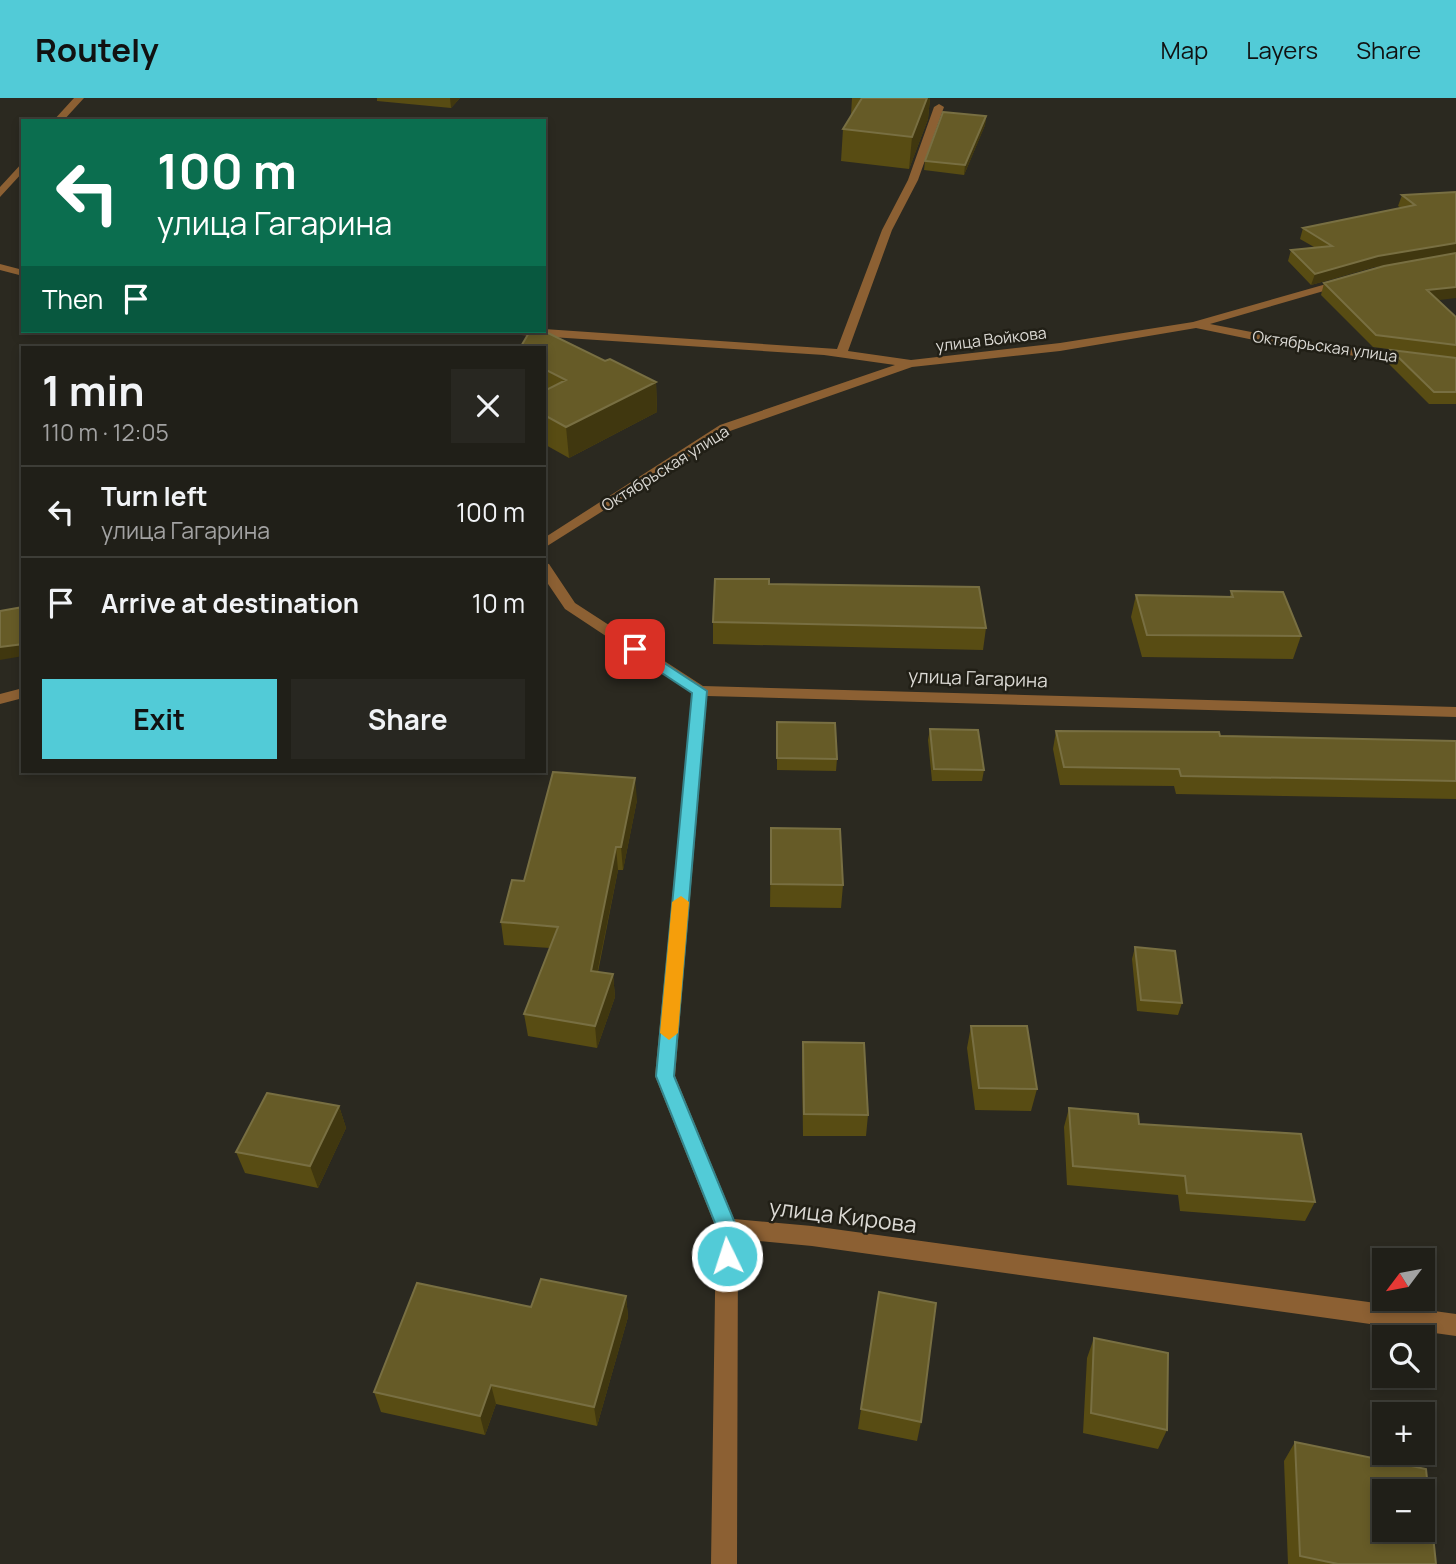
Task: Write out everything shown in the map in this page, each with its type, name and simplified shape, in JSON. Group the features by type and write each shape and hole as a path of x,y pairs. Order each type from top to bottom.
{"street":[{"path":"60,119 79,98"},
{"path":"841,354 887,230 913,180 939,107"},
{"path":"0,194 21,167"},
{"path":"0,267 21,272"},
{"name":"улица Войкова","path":"546,333 841,354 911,364 1060,347 1194,325 1353,279"},
{"name":"Октябрьская улица","path":"1194,325 1298,345 1456,364"},
{"name":"Октябрьская улица","path":"546,543 725,428 911,364"},
{"path":"546,571 570,606 700,691 665,1076 727,1228 724,1564"},
{"name":"улица Гагарина","path":"700,691 1456,712"},
{"path":"0,699 21,694"},
{"name":"улица Кирова","path":"727,1228 812,1236 1456,1325"}],"building":[{"path":"862,98 927,98 912,137 843,129"},
{"path":"943,112 986,116 965,165 925,161"},
{"path":"1456,192 1456,243 1378,256 1315,274 1291,250 1332,246 1303,228 1415,205 1402,195"},
{"path":"1456,253 1456,287 1427,290 1456,317 1456,345 1376,335 1324,283 1384,266"},
{"path":"546,332 656,382 566,427 546,416 546,390 566,380 546,370 546,346 521,346 529,333"},
{"path":"1391,350 1456,358 1456,392 1434,392"},
{"path":"715,579 769,579 769,584 979,587 986,628 713,622"},
{"path":"1231,591 1283,592 1301,636 1147,635 1136,595 1233,597"},
{"path":"21,607 21,644 0,647 0,611"},
{"path":"777,722 835,723 837,759 777,758"},
{"path":"930,729 978,730 984,770 934,769"},
{"path":"1056,731 1219,732 1220,736 1456,741 1456,781 1181,776 1179,769 1064,767"},
{"path":"553,772 635,778 621,847 616,847 591,971 613,974 595,1026 524,1014 558,927 501,922 512,880 524,881"},
{"path":"771,828 840,829 843,885 771,884"},
{"path":"1135,947 1175,951 1182,1003 1141,1000"},
{"path":"971,1026 1027,1026 1037,1089 979,1088"},
{"path":"803,1042 864,1043 868,1115 804,1114"},
{"path":"267,1093 339,1106 310,1166 236,1152"},
{"path":"1069,1108 1138,1114 1139,1124 1301,1134 1315,1202 1187,1193 1185,1176 1073,1166"},
{"path":"541,1279 626,1296 594,1407 491,1385 480,1416 374,1392 417,1283 531,1307"},
{"path":"879,1292 936,1303 921,1422 861,1409"},
{"path":"1094,1338 1168,1353 1167,1430 1091,1413"},
{"path":"1295,1442 1372,1458 1372,1465 1407,1465 1426,1469 1427,1479 1372,1479 1372,1542 1434,1542 1436,1564 1338,1564 1300,1556"}],"slow traffic":[{"path":"669,1033 681,902"}],"route":[{"path":"635,649 700,691 665,1076 727,1228 727,1256"}]}
